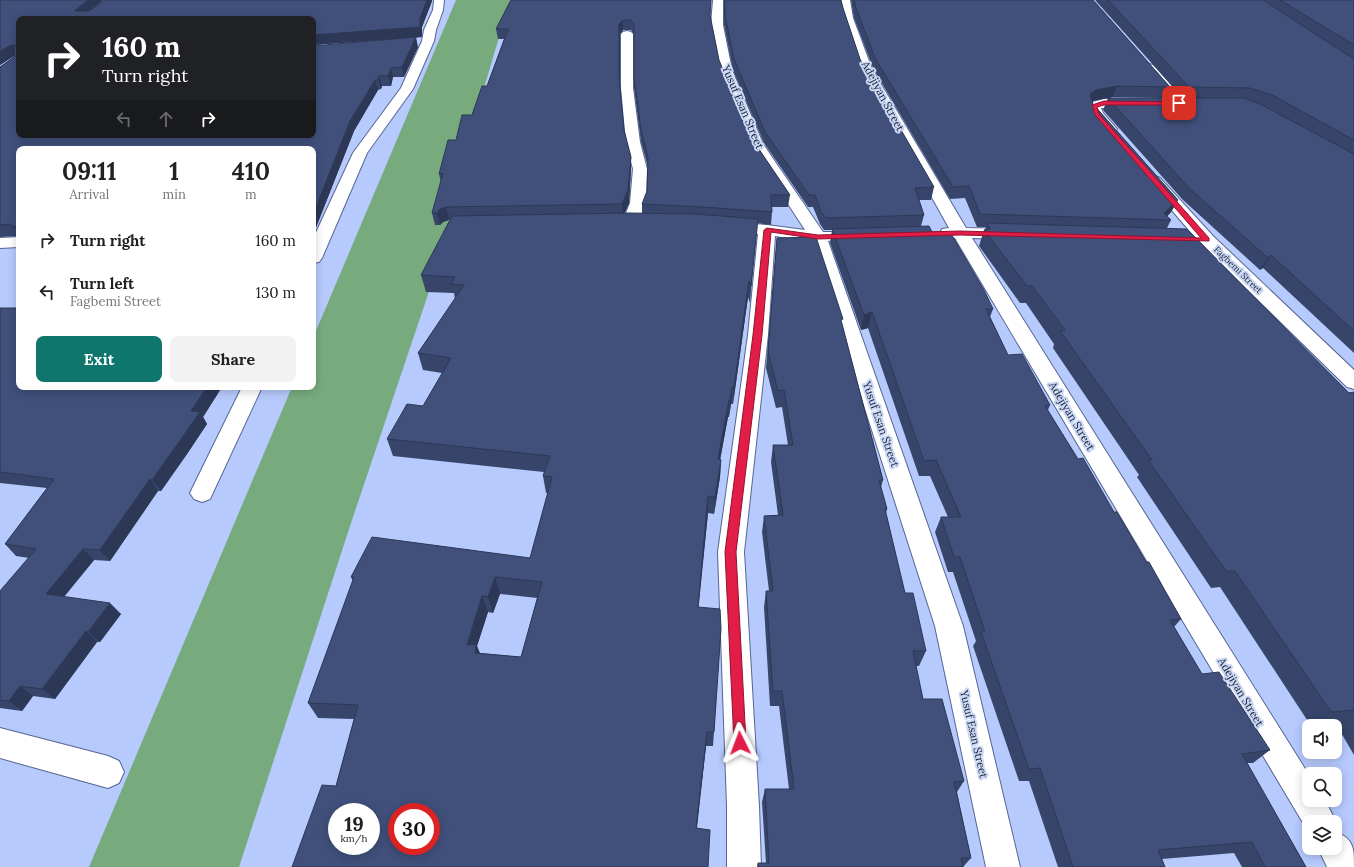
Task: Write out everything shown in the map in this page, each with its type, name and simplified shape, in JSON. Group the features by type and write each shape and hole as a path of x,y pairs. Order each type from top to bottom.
{"street":[{"path":"318,235 360,154 407,89 428,41 430,30 438,10 439,0"},
{"name":"Yusuf Esan Street","path":"718,0 717,26 726,70 756,144 830,236 949,626 1003,867"},
{"name":"Adejiyan Street","path":"845,0 848,18 866,69 960,233 1316,815"},
{"path":"627,34 627,88 633,142 640,169 638,203 629,224"},
{"path":"413,42 428,41"},
{"path":"1118,138 1097,114 1094,106 1104,103 1186,103 1141,60"},
{"name":"Fagbemi Street","path":"1144,168 1207,240 1354,382"},
{"path":"712,226 830,236"},
{"path":"744,867 743,806 731,552 758,335 767,230"},
{"path":"936,233 1032,235"},
{"path":"1151,238 1207,240"},
{"path":"0,243 16,242"},
{"path":"202,494 251,390"},
{"path":"0,743 108,772"},
{"path":"1339,855 1346,867"}],"shaded area":[{"path":"456,0 510,0 479,105 443,250 351,523 239,867 89,867 291,390 316,390 316,331"}],"building":[{"path":"0,0 88,0 75,11 89,11 105,0 427,0 420,18 420,27 316,35 316,16 16,16 16,138 316,138 316,46 416,37 402,67 391,68 388,76 379,76 378,80 375,80 350,121 316,207 316,146 16,146 16,226 13,227 11,224 0,225 0,67 14,57 15,45 9,46 0,52"},
{"path":"511,0 711,0 710,15 719,60 748,133 790,195 771,195 772,212 642,204 647,191 648,157 641,130 634,77 634,24 631,20 623,20 619,24 619,77 624,130 631,157 628,190 622,204 446,207 440,209 437,213 432,213 443,173 439,174 448,140 456,140 462,115 472,115 482,86 487,86 509,29 496,29"},
{"path":"725,0 841,0 860,59 934,187 915,188 924,215 826,218 821,212 815,195 809,195 765,132 734,59 725,15"},
{"path":"854,0 1093,0 1170,87 1117,86 1096,90 1090,94 1093,104 1178,200 1164,213 1171,220 980,214 969,186 953,187 875,58"},
{"path":"1108,0 1263,0 1354,59 1354,140 1274,96 1250,88 1189,87"},
{"path":"1280,0 1354,0 1354,45"},
{"path":"1108,98 1244,98 1262,105 1354,154 1354,331 1271,255 1268,258 1189,188"},
{"path":"629,213 696,214 758,219 751,286 749,281 734,387 732,387 729,400 718,459 721,460 715,497 708,496 698,607 720,609 721,629 714,732 707,732 696,828 710,830 708,867 292,867 322,785 336,786 358,705 308,703 354,577 351,577 372,537 530,558 552,477 543,476 550,456 387,439 407,404 423,406 451,358 418,353 464,285 451,284 455,277 421,275 452,216","holes":["495,577 542,582 521,657 475,653 476,644 467,645 482,596 488,597"]},
{"path":"987,223 1187,229 1349,393 1354,392 1354,710 1331,712 1235,571 1226,571 1148,460 1152,460 1060,331 1065,330 1032,286 1027,286 984,230 990,229"},
{"path":"929,226 932,232 950,232 984,290 993,309 986,309 1008,355 1022,354 1050,405 1045,406 1078,459 1083,458 1114,512 1117,512 1146,562 1149,562 1181,619 1170,620 1202,674 1219,672 1270,750 1242,754 1306,867 1265,867 1252,842 1158,850 1165,867 1073,867 1040,768 1029,769 981,632 985,632 960,557 954,557 941,517 961,517 936,460 924,461 872,312 864,315 832,229"},
{"path":"816,237 843,319 841,320 883,480 879,480 887,509 885,509 905,593 913,593 926,651 913,651 923,699 942,699 964,781 954,782 971,858 961,858 963,867 758,867 758,863 769,863 765,789 794,789 782,691 773,691 766,591 773,591 764,516 783,515 773,445 793,445 784,390 778,391 768,351 777,238"},
{"path":"0,308 16,308 16,390 205,390 191,411 200,412 100,550 83,549 46,594 110,603 88,632 86,631 42,689 20,686 9,701 0,700 0,591 36,549 5,544 54,479 0,472"}],"route":[{"path":"740,743 731,552 758,335 767,230 818,237 960,233 1207,240 1097,114 1094,106 1104,103 1179,103"}]}
